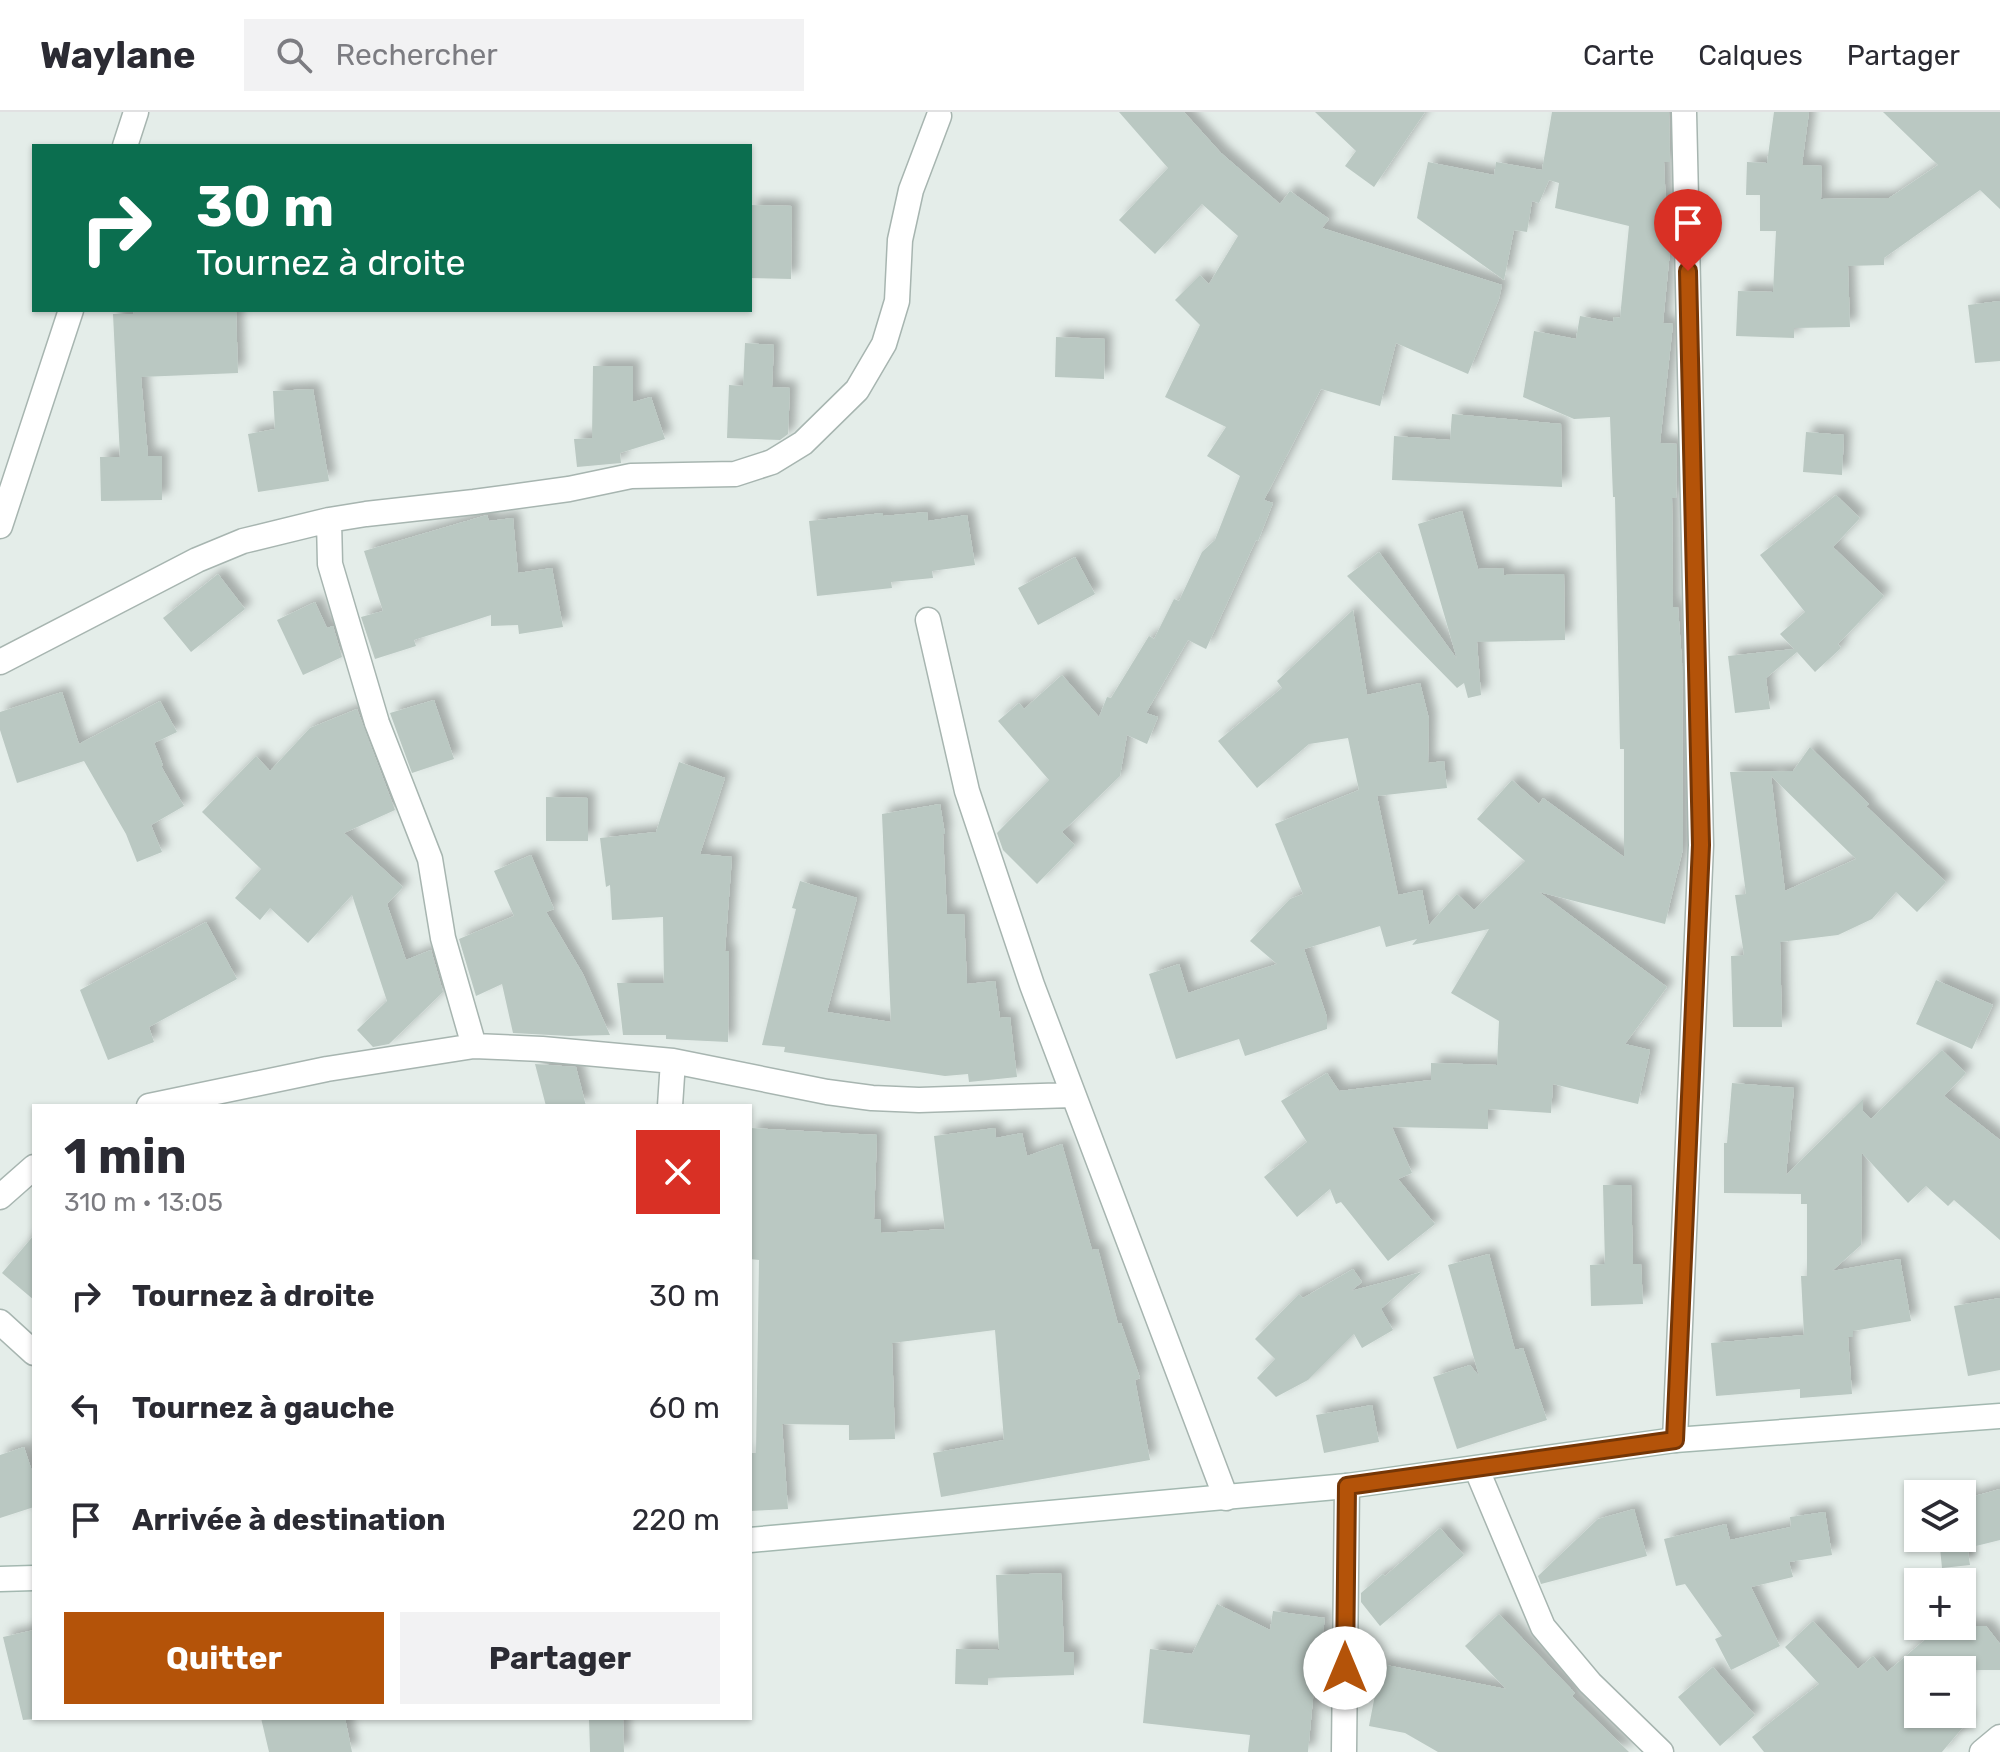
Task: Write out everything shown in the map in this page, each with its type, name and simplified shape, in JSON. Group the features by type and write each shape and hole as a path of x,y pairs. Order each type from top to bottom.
{"street":[{"path":"126,144 136,112"},
{"path":"1675,1440 1701,845 1684,112"},
{"path":"0,662 197,560 243,541 329,520 569,489 631,476 735,474 772,462 803,443 857,390 884,344 897,301 900,240 911,190 939,116"},
{"path":"0,526 70,312"},
{"path":"329,520 330,564 377,723 430,859 443,938 474,1046"},
{"path":"928,620 967,791 1032,985 1226,1498"},
{"path":"159,1104 327,1069 474,1046 673,1061 872,1098 919,1100 1073,1095"},
{"path":"670,1104 673,1061"},
{"path":"0,1197 32,1169"},
{"path":"0,1322 32,1351"},
{"path":"752,1540 1347,1486 1675,1440 2000,1416"},
{"path":"1477,1470 1543,1627 1590,1683 1661,1752"},
{"path":"1344,1752 1347,1486"},
{"path":"0,1579 32,1578"},
{"path":"1982,1752 2000,1737"}],"building":[{"path":"1119,112 1184,112 1221,153 1280,204 1290,191 1329,219 1322,228 1502,285 1468,374 1396,343 1380,406 1321,389 1264,500 1273,503 1206,649 1188,640 1146,713 1158,717 1147,744 1127,735 1120,776 1062,832 1075,845 1037,884 1003,850 997,833 1049,780 998,721 1019,703 1024,709 1062,675 1099,717 1107,697 1111,698 1149,636 1154,639 1174,599 1179,601 1202,552 1215,540 1240,476 1207,456 1226,427 1165,397 1200,325 1175,300 1200,275 1209,284 1238,236 1202,204 1155,254 1119,220 1168,168"},
{"path":"1315,112 1425,112 1374,187 1345,166 1356,151"},
{"path":"1552,112 1669,112 1670,162 1664,162 1670,251 1663,323 1673,324 1660,443 1677,444 1676,498 1672,498 1673,607 1678,607 1682,662 1683,849 1665,924 1539,892 1667,987 1625,1044 1650,1050 1638,1104 1553,1084 1551,1113 1488,1109 1488,1129 1392,1127 1412,1173 1398,1179 1435,1224 1388,1261 1341,1202 1336,1204 1330,1189 1297,1217 1264,1177 1307,1142 1281,1101 1327,1073 1339,1091 1431,1080 1431,1063 1497,1065 1499,1021 1451,993 1489,929 1412,945 1417,939 1386,947 1380,926 1304,949 1327,1017 1327,1029 1245,1056 1239,1039 1176,1059 1149,974 1179,964 1188,993 1277,964 1250,941 1290,899 1303,894 1275,824 1359,790 1348,738 1309,744 1257,788 1218,741 1282,688 1277,681 1353,610 1367,695 1420,683 1429,719 1428,763 1444,761 1447,788 1377,796 1398,895 1422,890 1429,925 1457,894 1474,910 1525,861 1477,819 1512,780 1539,804 1543,798 1624,857 1624,749 1620,749 1615,497 1610,417 1574,419 1523,397 1534,331 1576,339 1580,316 1613,322 1614,317 1620,318 1629,226 1555,208 1559,183 1549,180 1539,203 1532,201 1527,232 1514,230 1504,280 1417,218 1428,162 1494,175 1496,162 1542,170"},
{"path":"1774,112 1809,112 1802,165 1822,166 1821,199 1889,198 1938,165 1883,112 2000,112 2000,209 1980,190 1884,258 1884,265 1848,266 1850,327 1794,328 1794,338 1736,336 1738,291 1773,292 1776,231 1760,231 1760,195 1746,195 1747,162 1767,163"},
{"path":"752,205 792,206 791,279 752,278"},
{"path":"2000,301 2000,361 1975,363 1968,305"},
{"path":"236,312 238,373 141,377 148,456 162,456 162,500 101,501 100,457 120,457 113,314"},
{"path":"1056,337 1105,339 1104,379 1055,377"},
{"path":"745,343 774,345 772,387 790,388 788,434 780,440 727,438 729,385 743,386"},
{"path":"593,366 633,366 633,402 651,397 665,439 620,453 621,463 577,467 574,439 592,438"},
{"path":"313,389 329,481 258,492 248,434 275,429 273,391"},
{"path":"1452,414 1561,424 1562,487 1392,480 1394,436 1450,440"},
{"path":"1806,432 1844,435 1842,475 1803,472"},
{"path":"1836,495 1860,518 1833,547 1884,596 1838,644 1841,648 1815,672 1797,652 1766,678 1770,709 1735,713 1728,656 1794,649 1780,634 1805,612 1760,555"},
{"path":"1462,511 1478,569 1503,568 1504,575 1564,574 1565,640 1477,642 1481,695 1468,698 1464,683 1457,688 1347,576 1379,552 1457,659 1418,524"},
{"path":"927,512 928,521 967,515 975,565 932,571 933,578 891,582 892,588 817,596 809,521"},
{"path":"487,515 489,521 513,518 518,573 552,568 563,627 519,634 518,625 491,626 491,615 414,640 416,646 375,659 361,617 383,611 364,551"},
{"path":"1075,557 1095,594 1038,625 1018,588"},
{"path":"218,574 245,609 191,652 163,618"},
{"path":"315,602 327,628 333,626 342,657 303,675 277,620"},
{"path":"62,692 79,744 160,701 177,732 154,743 161,766 184,806 151,825 162,852 137,862 126,834 84,761 17,783 0,730 0,712"},
{"path":"434,700 454,759 412,773 390,713"},
{"path":"357,709 395,810 344,833 403,887 387,904 406,960 431,950 443,992 389,1044 373,1047 357,1030 387,1001 352,895 308,943 270,908 260,920 235,898 261,869 202,812 256,756 270,771 310,728"},
{"path":"1810,747 1869,804 1866,806 1946,882 1917,912 1896,892 1872,919 1838,935 1780,942 1782,1027 1733,1027 1731,956 1744,955 1735,895 1746,894 1730,772 1793,771","holes":["1771,776 1856,859 1785,891"]},
{"path":"679,762 725,778 700,854 732,857 725,951 729,951 728,1042 666,1039 666,1035 623,1035 617,983 664,983 663,917 612,920 610,885 606,887 600,838 656,832"},
{"path":"546,797 588,798 588,841 546,841"},
{"path":"940,804 945,834 947,914 964,914 967,984 995,981 1000,1018 1010,1017 1017,1077 969,1082 968,1074 945,1076 784,1052 785,1047 762,1045 796,909 792,908 800,881 857,898 827,1012 891,1022 882,814"},
{"path":"531,855 554,909 546,912 583,974 610,1035 513,1033 502,984 476,996 459,939 514,916 494,871"},
{"path":"206,922 237,979 149,1027 154,1042 108,1060 80,990"},
{"path":"1936,980 1993,1005 1972,1049 1916,1024"},
{"path":"1942,1050 1966,1073 1944,1096 2000,1140 2000,1240 1954,1200 1948,1206 1926,1186 1908,1203 1862,1153 1861,1245 1832,1271 1900,1259 1911,1321 1853,1331 1853,1337 1848,1337 1852,1394 1800,1398 1800,1389 1716,1396 1711,1343 1804,1335 1801,1276 1807,1276 1807,1204 1801,1204 1801,1194 1724,1193 1724,1143 1727,1143 1732,1083 1794,1088 1786,1175 1863,1099 1863,1111 1871,1119"},
{"path":"535,1064 576,1067 585,1104 545,1104"},
{"path":"752,1128 877,1135 874,1219 881,1220 881,1233 945,1229 934,1136 995,1128 996,1138 1022,1133 1027,1156 1062,1144 1092,1250 1098,1249 1118,1324 1121,1323 1140,1378 1135,1380 1150,1460 941,1497 933,1453 1004,1440 995,1330 892,1343 895,1439 849,1440 849,1425 782,1424 788,1509 752,1511 759,1260 752,1259"},
{"path":"1603,1185 1631,1185 1633,1264 1641,1264 1643,1304 1591,1306 1590,1265 1605,1264"},
{"path":"32,1237 32,1298 2,1273"},
{"path":"1489,1254 1515,1350 1523,1348 1547,1420 1457,1449 1433,1377 1470,1365 1479,1376 1448,1265"},
{"path":"1353,1269 1362,1282 1351,1291 1422,1272 1381,1309 1393,1330 1362,1348 1354,1334 1308,1380 1276,1397 1257,1378 1275,1359 1255,1339 1299,1294 1303,1298"},
{"path":"2000,1298 2000,1370 1968,1376 1954,1306"},
{"path":"1372,1405 1379,1442 1324,1453 1316,1415"},
{"path":"24,1447 32,1471 32,1508 0,1518 0,1455"},
{"path":"2000,1489 2000,1540 1976,1546 1976,1496"},
{"path":"1634,1509 1647,1556 1541,1584 1538,1576 1598,1519"},
{"path":"1825,1512 1832,1555 1789,1562 1793,1577 1751,1587 1780,1646 1731,1670 1715,1639 1722,1636 1685,1584 1676,1586 1664,1539 1726,1524 1730,1540 1791,1527 1790,1517"},
{"path":"1440,1528 1464,1555 1380,1626 1361,1602 1361,1593"},
{"path":"1940,1552 1968,1552 1970,1565 1942,1568"},
{"path":"1061,1573 1064,1652 1074,1652 1074,1675 988,1678 988,1685 955,1684 956,1649 999,1650 996,1575"},
{"path":"1217,1604 1270,1630 1273,1611 1325,1618 1316,1667 1308,1752 1248,1752 1250,1735 1143,1723 1150,1649 1192,1654"},
{"path":"1499,1614 1575,1693 1572,1696 1629,1752 1438,1752 1405,1733 1369,1726 1381,1664 1506,1689 1465,1646"},
{"path":"1813,1621 1858,1669 1873,1656 1887,1672 1904,1658 1904,1728 1962,1728 1942,1752 1764,1752 1752,1737 1819,1684 1785,1647"},
{"path":"1976,1626 1986,1626 2000,1644 2000,1670 1976,1670 1976,1656 1906,1656 1925,1640 1976,1640"},
{"path":"32,1630 32,1719 23,1720 3,1637"},
{"path":"1713,1667 1755,1715 1720,1746 1678,1697"},
{"path":"261,1720 345,1720 352,1752 269,1752"},
{"path":"589,1720 623,1720 624,1752 590,1752"}],"route":[{"path":"1345,1668 1347,1486 1675,1440 1701,845 1688,271"}]}
